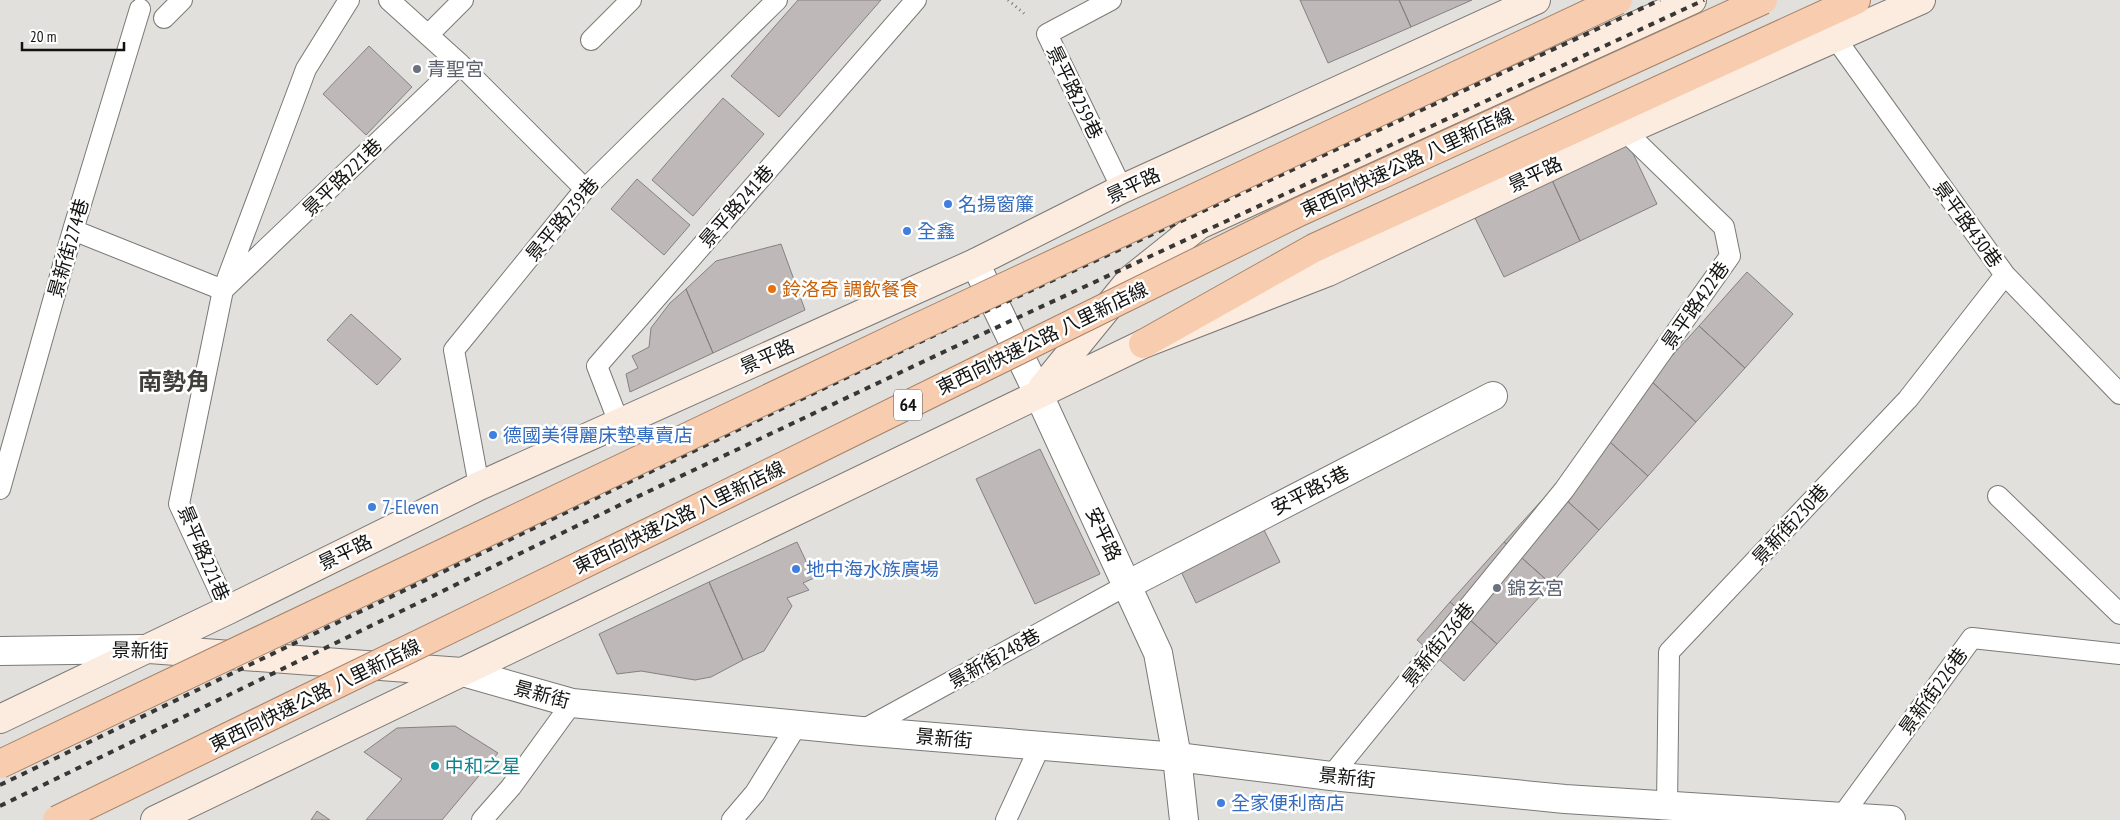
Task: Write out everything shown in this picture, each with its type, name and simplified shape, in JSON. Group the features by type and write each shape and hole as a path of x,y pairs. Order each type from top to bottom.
{"highway":[{"path":"0,764 917,328 1618,0"},
{"name":"東西向快速公路 八里新店線","path":"58,820 664,525 1299,212 1763,0"},
{"path":"1143,344 1314,248 1856,0"}],"main road":[{"name":"景平路","path":"0,718 228,610 479,486 975,263 1122,189 1536,0"},
{"name":"景平路","path":"1038,393 1130,280 1199,225 1692,0"},
{"name":"景平路","path":"155,820 1143,344 1328,272 1625,131 1921,0"},
{"name":"景新街","path":"145,648 463,672"}],"street":[{"name":"安平路","path":"975,263 1038,393 1158,653 1177,757 1184,820"},
{"name":"安平路5巷","path":"1127,584 1493,396"},
{"name":"景新街","path":"0,652 145,648"},
{"name":"景新街","path":"463,672 572,702 861,732 1177,757 1332,776 1565,799 1891,820"}],"lane":[{"path":"164,18 182,0"},
{"name":"景平路221巷","path":"228,610 179,504 224,290 306,69 349,0"},
{"path":"389,0 460,64 585,189"},
{"path":"428,35 463,0"},
{"path":"591,40 631,0"},
{"name":"景平路239巷","path":"479,486 454,350 585,189 777,0"},
{"name":"景平路241巷","path":"619,423 597,366 916,0"},
{"name":"景平路259巷","path":"1111,0 1047,34 1122,189"},
{"name":"景新街274巷","path":"0,490 73,230 140,8"},
{"name":"景平路430巷","path":"1836,39 2005,275 2120,394"},
{"name":"景平路221巷","path":"224,290 460,64"},
{"name":"景平路422巷","path":"1564,490 1730,256 1724,227 1625,131"},
{"path":"73,230 224,290"},
{"name":"景新街230巷","path":"1667,805 1669,652 1908,399 2005,275"},
{"name":"景新街236巷","path":"1332,776 1564,490"},
{"path":"1998,496 2120,614"},
{"name":"景新街248巷","path":"861,732 1127,584"},
{"name":"景新街226巷","path":"1840,818 1972,638 2120,654"},
{"path":"482,820 511,787 572,702"},
{"path":"732,820 755,793 797,725"},
{"path":"1006,820 1040,746"}],"building":[{"path":"798,0 881,0 779,117 731,76"},
{"path":"1300,0 1399,0 1411,27 1328,63"},
{"path":"1399,0 1472,0 1411,27"},
{"path":"369,46 412,87 366,135 323,94"},
{"path":"723,98 764,134 693,216 652,180"},
{"path":"1628,143 1657,204 1580,241 1552,180"},
{"path":"637,179 690,225 664,255 611,209"},
{"path":"1552,180 1580,241 1504,277 1475,218"},
{"path":"781,244 805,310 713,353 686,289 716,261"},
{"path":"1747,272 1793,314 1745,368 1699,326"},
{"path":"686,289 713,353 630,392 626,374 638,368 632,356 649,347 651,328 670,303"},
{"path":"351,314 401,359 377,385 327,340"},
{"path":"1699,326 1745,368 1696,422 1650,380"},
{"path":"1650,380 1696,422 1648,476 1601,434"},
{"path":"1601,434 1648,476 1599,530 1553,488"},
{"path":"1040,449 1100,574 1035,604 976,479"},
{"path":"1553,488 1599,530 1551,584 1504,542"},
{"path":"1261,524 1280,562 1196,603 1178,565"},
{"path":"797,542 814,578 803,583 809,590 787,598 792,606 764,651 743,660 709,582"},
{"path":"1504,542 1551,584 1497,644 1450,602"},
{"path":"709,582 743,660 711,677 695,680 641,671 617,674 599,634"},
{"path":"1450,602 1497,644 1464,681 1417,640"},
{"name":"中和之星","path":"455,726 498,753 442,820 366,820 402,779 364,752 397,728"},
{"path":"317,811 330,820 311,820"}],"railway":[{"path":"0,785 943,331 1660,0"},
{"path":"0,806 624,503 950,349 1704,0"}],"place":[{"name":"青聖宮","path":"417,69"},
{"name":"名揚窗簾","path":"948,204"},
{"name":"全鑫","path":"907,231"},
{"name":"鈴洛奇 調飲餐食","path":"772,289"},
{"name":"德國美得麗床墊專賣店","path":"493,435"},
{"name":"7-Eleven","path":"372,507"},
{"name":"地中海水族廣場","path":"796,569"},
{"name":"錦玄宮","path":"1497,588"},
{"name":"中和之星","path":"435,766"},
{"name":"全家便利商店","path":"1221,803"}],"district":[{"name":"南勢角","path":"174,382"}]}
